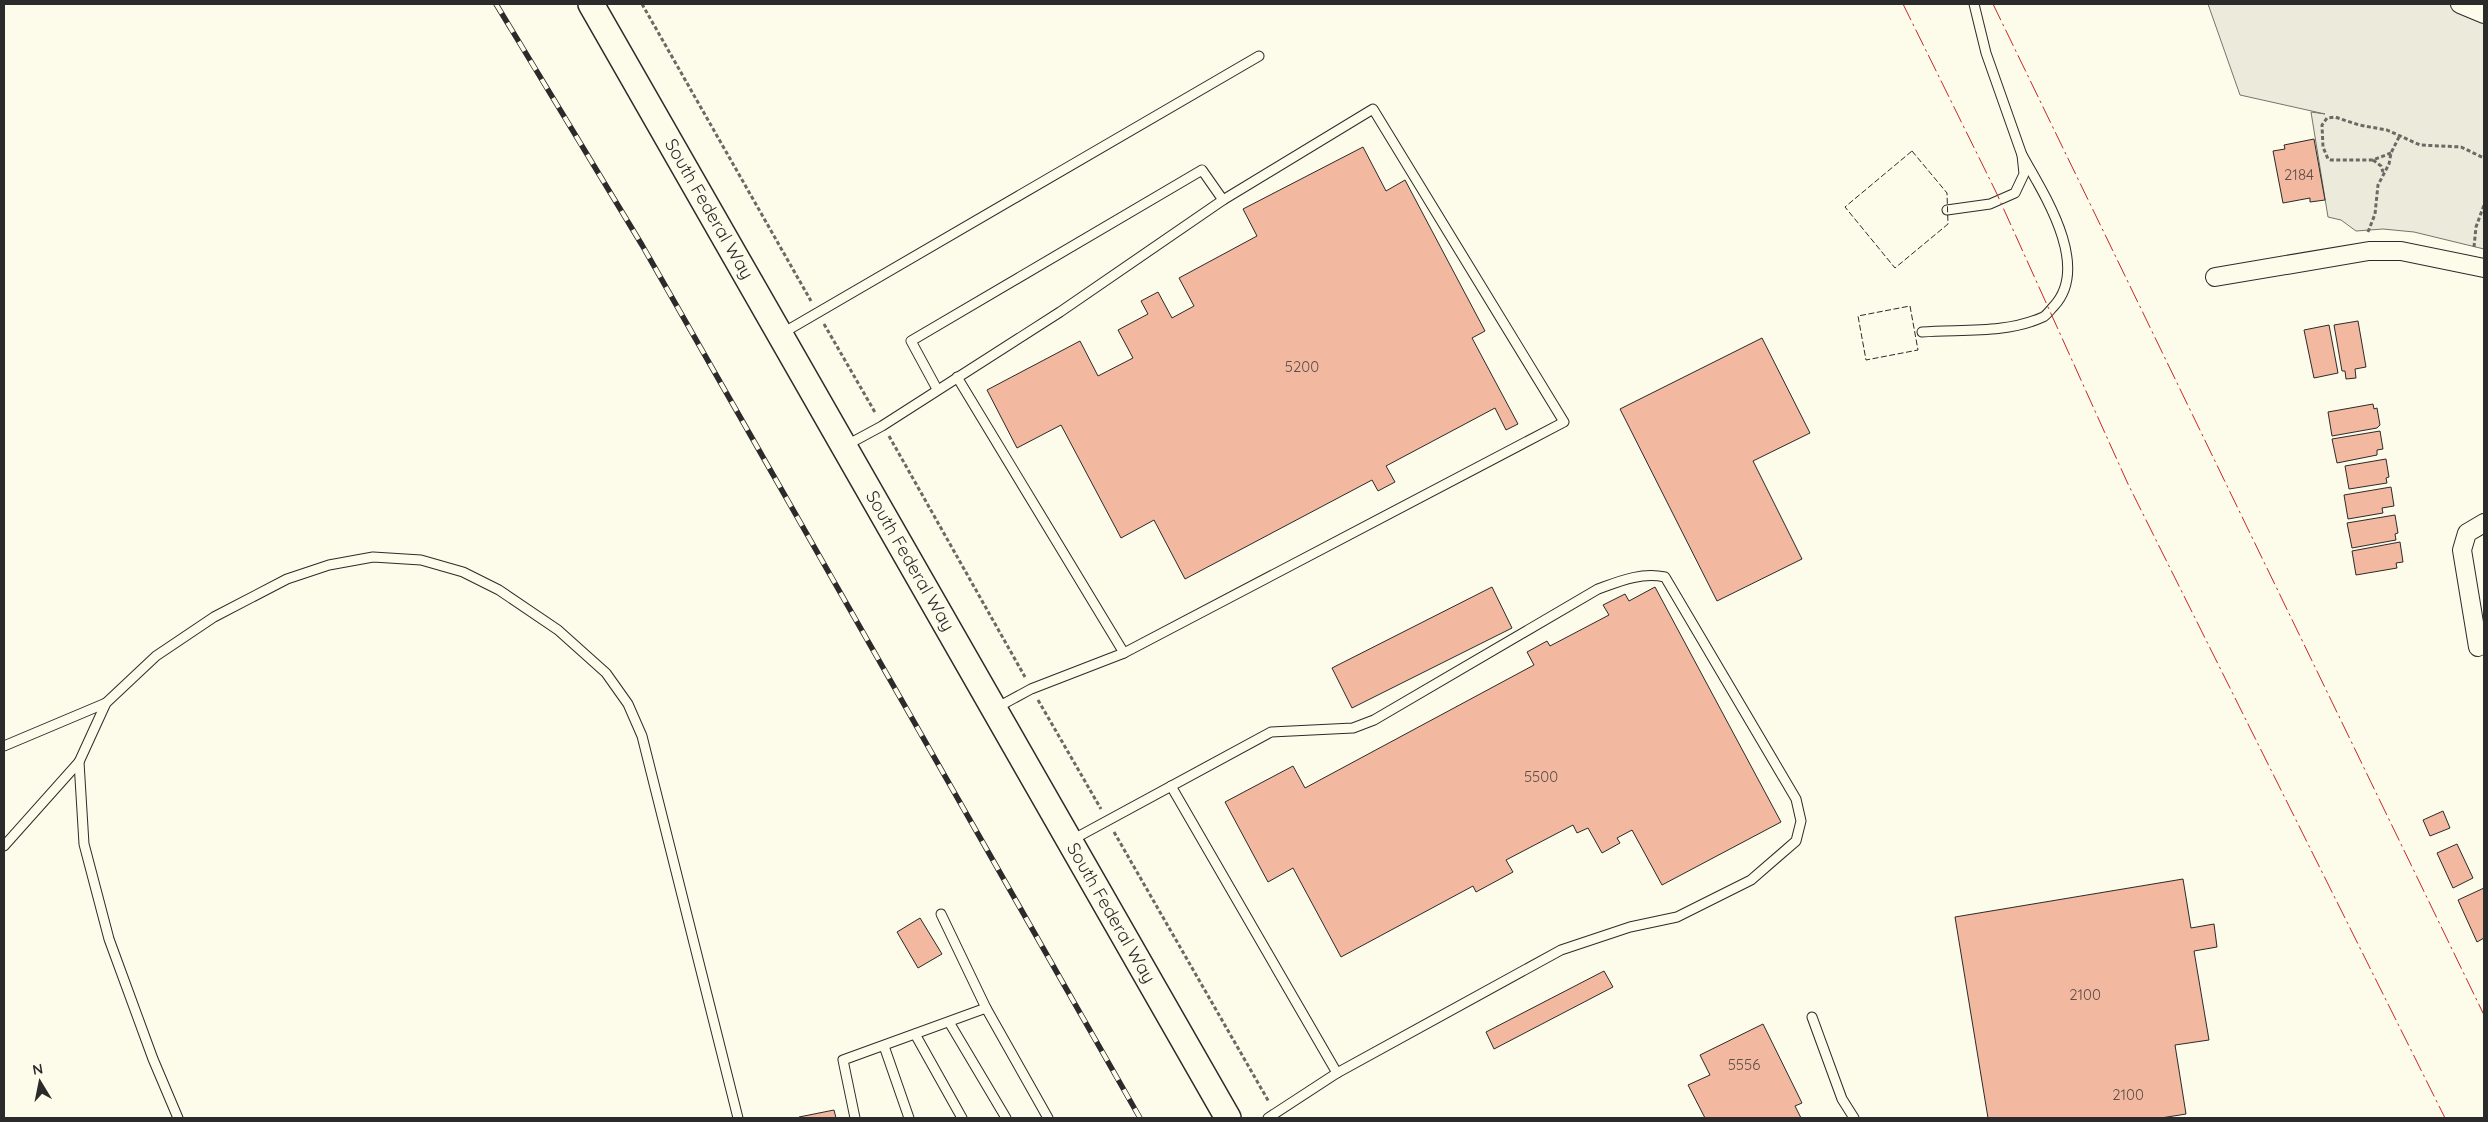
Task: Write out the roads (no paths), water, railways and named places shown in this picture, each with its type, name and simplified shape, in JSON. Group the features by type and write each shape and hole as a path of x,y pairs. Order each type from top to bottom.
{"main road":[{"name":"South Federal Way","path":"591,4 1228,1118"}],"street":[{"path":"2460,4 2484,14"},
{"path":"2216,278 2369,251 2401,251 2484,268"},
{"path":"2478,647 2462,550 2467,533 2484,523"}],"lane":[{"path":"1922,332 2004,328 2044,316 2060,299 2068,283 2066,253 2051,206 2022,155 1986,53 1974,4"},
{"path":"781,334 1259,56"},
{"path":"845,446 882,426 1060,312 1223,200 1373,109 1564,422 1124,653 1031,688 995,709"},
{"path":"1947,210 1990,204 2015,193 2024,174 2022,155"},
{"path":"937,389 911,342 1202,170 1223,200"},
{"path":"957,377 1124,653"},
{"path":"4,846 79,762 106,704 156,656 214,617 287,579 329,565 373,558 421,560 463,572 499,590 558,630 606,673 628,704 642,736 738,1118"},
{"path":"1070,842 1271,732 1353,728 1374,720 1598,589 1628,578 1651,574 1665,577 1796,798 1801,821 1796,841 1751,880 1677,917 1630,927 1561,950 1337,1073 1272,1116"},
{"path":"4,746 106,704"},
{"path":"79,762 84,844 109,939 152,1059 178,1118"},
{"path":"1170,786 1337,1073"},
{"path":"942,914 986,1008 1048,1118"},
{"path":"856,1118 844,1060 986,1008"},
{"path":"1812,1017 1842,1099 1854,1118"},
{"path":"949,1022 1006,1118"},
{"path":"915,1034 962,1118"},
{"path":"884,1046 909,1118"}],"railway":[{"path":"496,4 642,245 1140,1118"}]}
